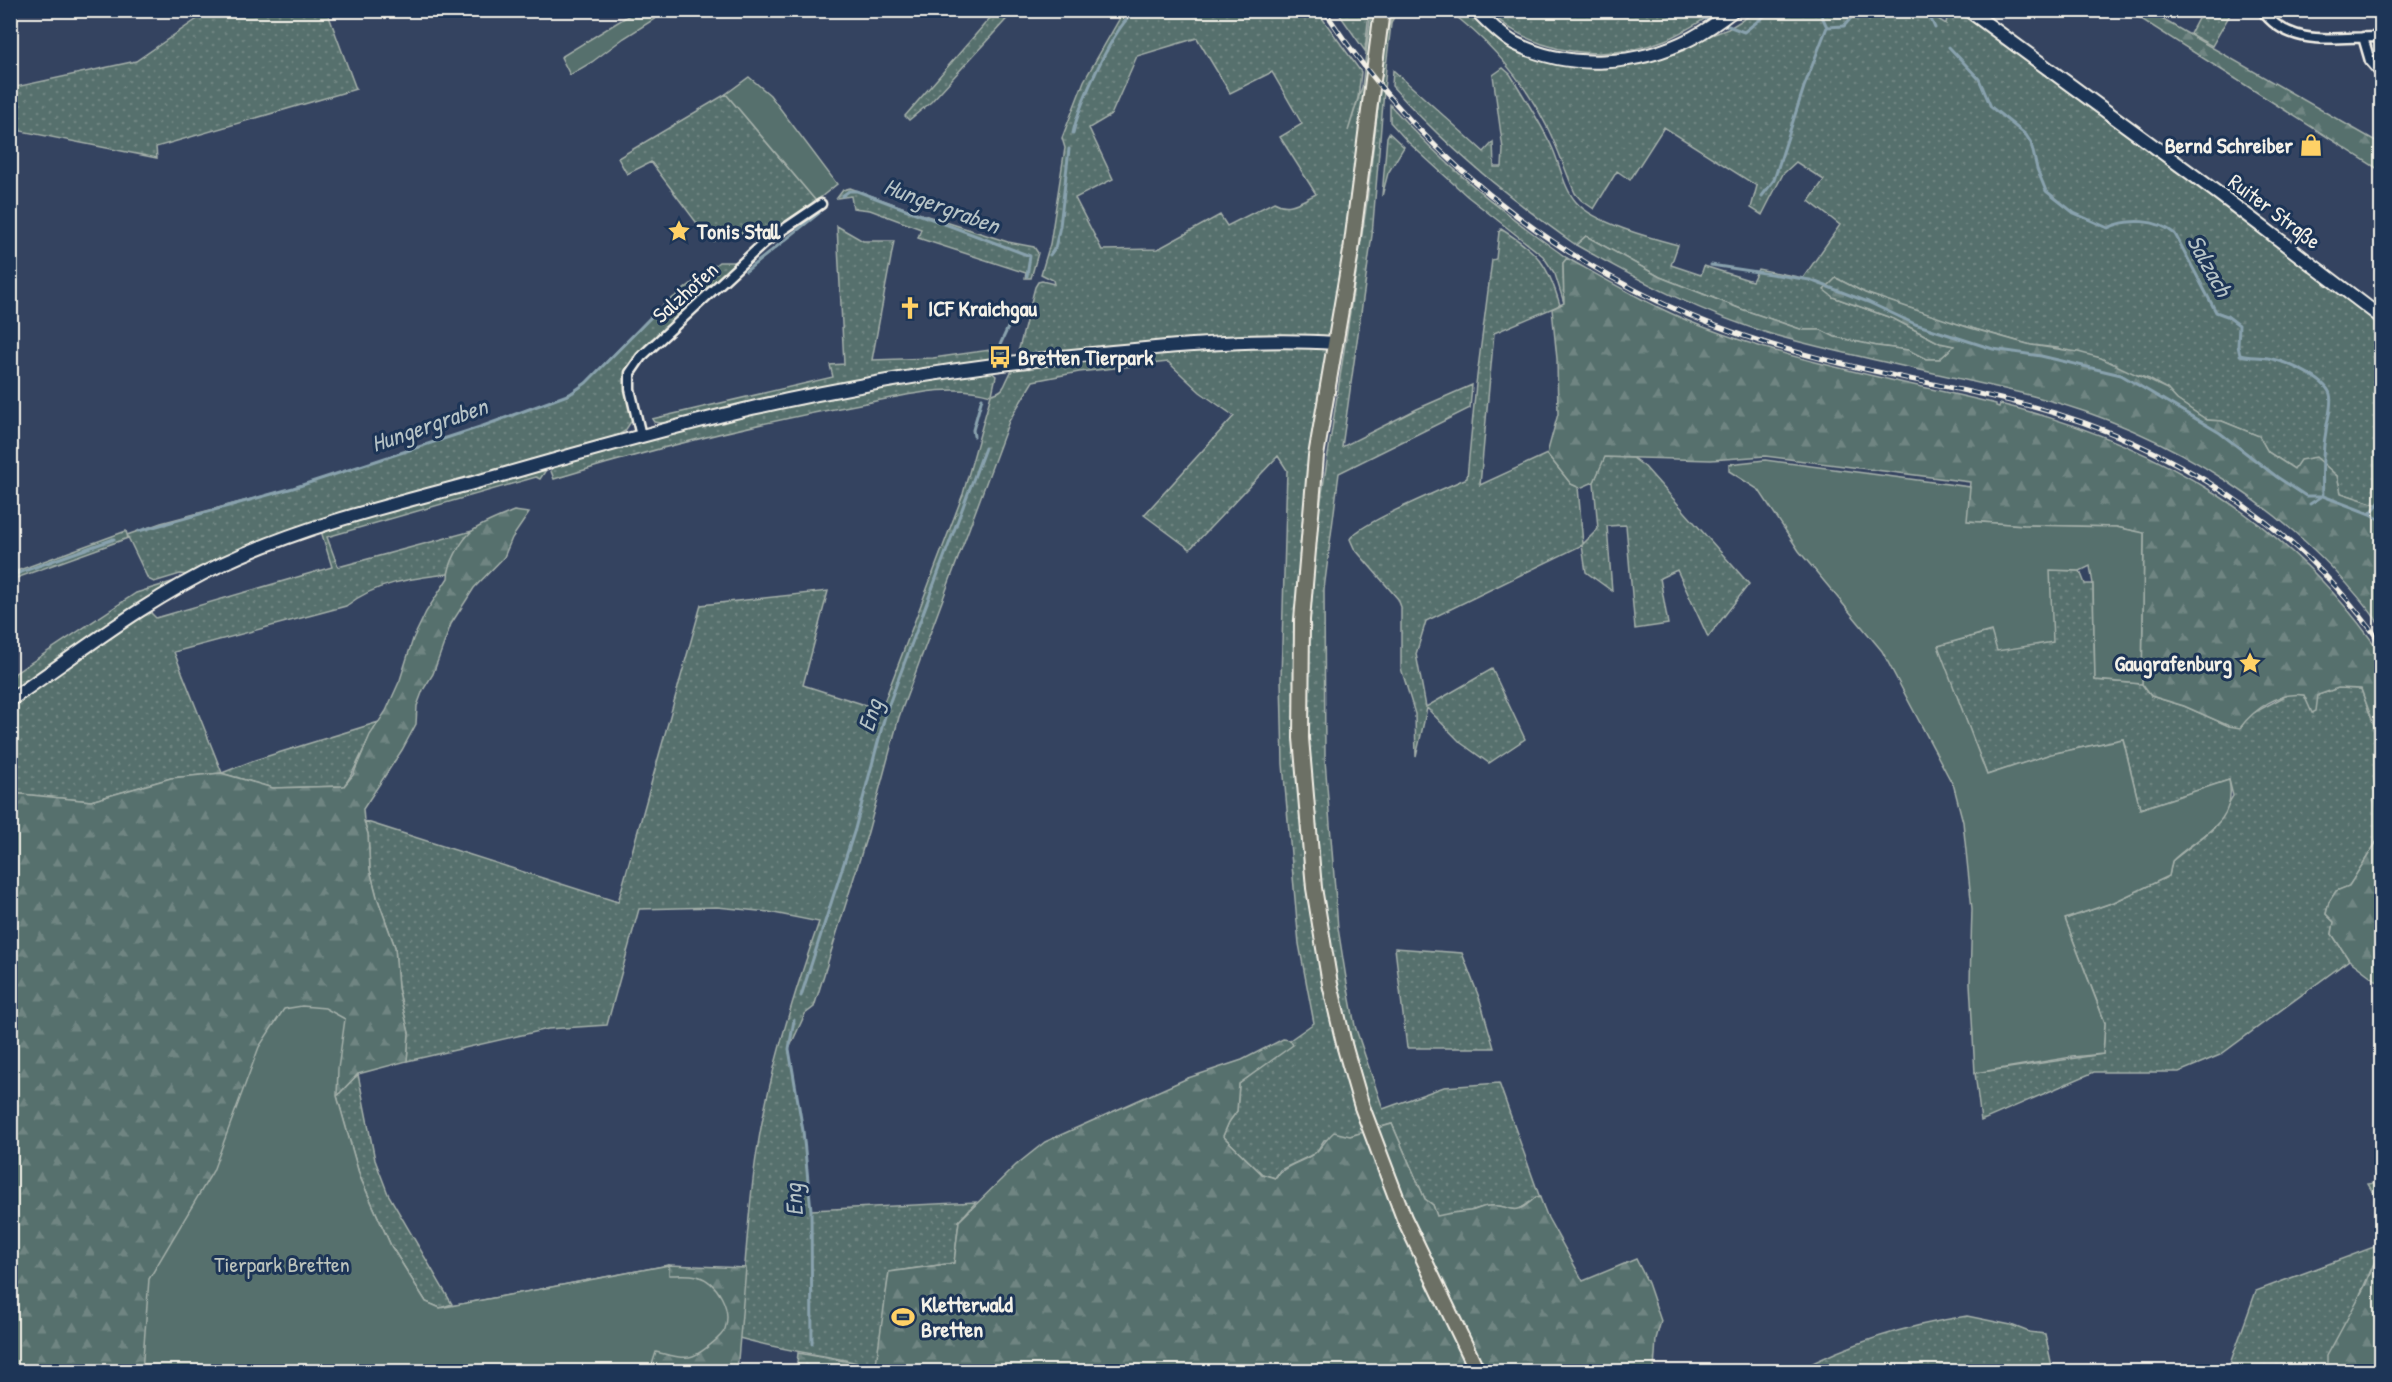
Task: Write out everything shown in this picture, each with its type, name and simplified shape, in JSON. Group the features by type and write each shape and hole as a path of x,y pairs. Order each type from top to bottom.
{"main road":[{"path":"1383,13 1362,169 1316,456 1302,620 1301,738 1314,888 1330,984 1362,1107 1404,1218 1478,1371"}],"street":[{"path":"1476,10 1495,29 1513,42 1554,57 1604,62 1647,55 1682,43 1703,32 1730,13"},
{"name":"Ruiter Straße","path":"1968,10 2219,194 2382,318"},
{"path":"2262,10 2274,25 2297,37 2327,39 2382,37"},
{"path":"2363,37 2370,62 2382,75"},
{"name":"Salzhofen","path":"642,436 630,389 630,373 640,357 765,242 821,204"},
{"path":"10,700 136,613 188,582 257,549 322,525 642,436 755,408 844,390 928,374 1007,363 1194,345 1335,343"}],"green space":[{"path":"2127,10 2148,11 2381,144 2381,171"},
{"path":"209,11 327,11 356,89 156,147 157,158 11,129 11,88 136,61"},
{"path":"636,11 667,11 570,75 561,57"},
{"path":"996,11 1014,11 931,102 909,120 905,116"},
{"path":"1124,11 1317,11 1361,72 1358,98 1348,131 1362,87 1371,11 1382,11 1345,249 1313,432 1304,610 1367,202 1386,37 1393,11 1396,11 1391,24 1386,67 1372,235 1342,447 1417,409 1472,385 1470,408 1339,473 1324,589 1325,760 1338,928 1355,1026 1383,1109 1444,1087 1499,1083 1540,1198 1536,1197 1516,1210 1486,1206 1437,1217 1433,1205 1425,1199 1392,1124 1350,1136 1324,1140 1316,1153 1280,1170 1275,1178 1262,1174 1223,1136 1237,1111 1239,1084 1292,1044 1290,1040 1314,1023 1299,944 1283,764 1281,679 1287,470 1278,456 1190,549 1144,515 1234,416 1200,392 1168,362 1079,372 1033,381 1009,421 899,717 868,832 814,1007 805,1014 789,1049 803,1131 811,1210 976,1202 959,1221 954,1263 889,1272 877,1364 861,1364 739,1338 751,1198 762,1122 783,1035 819,922 769,912 717,907 639,909 607,1025 548,1029 407,1061 409,1033 398,988 395,947 370,870 368,834 364,821 618,902 701,605 828,591 803,685 881,710 963,494 991,395 959,390 925,392 744,428 554,479 551,471 554,465 758,411 849,392 990,371 996,376 992,394 1001,390 1014,368 1035,287 1038,282 1042,281 1054,284 1053,280 1041,274 1050,244 1065,148 1062,138 1084,81","holes":["1197,38 1230,93 1272,72 1302,124 1280,137 1316,194 1285,206 1274,202 1227,226 1220,215 1158,249 1102,250 1075,198 1113,179 1089,128 1111,115 1137,56"]},
{"path":"1337,11 1369,11 1365,51"},
{"path":"1449,11 1468,11 1494,35 1581,66 1698,40 1728,29 1757,11 1933,11 1935,17 1946,24 1948,11 1960,11 2381,318 2381,506 2341,493 2337,476 2316,458 2294,469 2268,452 2259,436 2222,421 2207,420 2177,400 2167,389 2149,379 2058,348 2031,345 1926,315 1865,293 1836,278 1833,297 1894,319 1940,343 1955,346 1940,359 1926,359 1908,350 1835,337 1821,330 1803,330 1741,309 1660,277 1586,236 1576,245 1502,190 1434,130 1392,86 1393,70 1484,152 1493,142 1494,167 1502,167 1503,149 1493,75 1503,68 1510,74 1542,128 1568,189 1576,202 1584,210 1609,223 1678,245 1671,265 1701,275 1704,266 1752,281 1758,269 1803,278 1840,225 1809,201 1824,180 1796,162 1783,174 1762,215 1751,208 1757,186 1664,127 1630,180 1617,171 1594,209 1575,193 1547,126 1512,71 1482,39"},
{"path":"1489,11 1718,11 1665,40 1619,52 1596,53 1549,46 1527,38 1507,26"},
{"path":"2202,11 2232,11 2212,46 2190,34"},
{"path":"749,77 770,95 837,184 816,201 726,94"},
{"path":"726,94 816,201 778,230 766,233 745,232 711,242 651,162 627,174 618,158"},
{"path":"1390,105 1452,167 1519,223 1567,258 1563,263 1564,303 1555,274 1543,256 1467,196 1408,142 1390,122"},
{"path":"1389,133 1404,147 1388,173 1382,196 1387,137"},
{"path":"850,188 1008,242 1034,247 1038,253 1031,278 1025,278 1026,273 918,238 921,229 870,210 853,208 851,196 837,198 843,190"},
{"path":"837,226 863,241 894,241 872,360 933,358 1004,348 1005,352 997,358 835,385 668,424 654,422 652,419 833,377 830,365 844,364"},
{"path":"1501,229 1533,252 1540,260 1551,279 1560,305 1494,333 1480,485 1547,454 1571,484 1578,487 1583,544 1598,529 1594,482 1604,457 1633,458 1645,467 1749,584 1708,637 1677,570 1660,578 1668,624 1635,629 1626,525 1607,526 1612,591 1586,572 1582,545 1426,621 1416,654 1426,707 1492,669 1525,739 1489,763 1461,743 1427,708 1416,757 1415,714 1401,668 1401,607 1398,599 1354,548 1350,539 1356,532 1385,515 1467,478 1492,260 1496,259"},
{"path":"1586,236 1660,277 1741,309 1803,330 1821,330 1835,337 1908,350 1926,359 1940,359 1954,346 1940,343 1894,319 1833,297 1824,290 1836,278 1865,293 1967,327 2031,345 2101,358 2167,389 2177,400 2207,420 2222,421 2259,436 2268,452 2294,469 2300,460 2316,457 2337,476 2341,493 2381,506 2381,626 2348,585 2310,546 2270,512 2226,481 2181,454 2084,411 2033,396 1838,352 1748,327 1672,296 1576,245"},
{"path":"1567,258 1666,311 1737,339 1810,361 1996,404 1999,407 2000,404 2057,420 2112,440 2164,464 2214,493 2262,526 2305,564 2345,607 2381,654 2381,835 2374,778 2374,725 2361,689 2338,688 2318,695 2316,711 2312,713 2304,695 2286,696 2260,708 2240,728 2229,726 2184,706 2151,696 2142,684 2144,533 2116,527 1966,521 1970,482 1765,456 1711,460 1605,457 1594,482 1580,488 1571,484 1547,454 1558,414 1557,359 1552,309 1564,303 1563,263"},
{"path":"719,262 738,262 625,372 625,390 632,420 625,431 613,438 474,477 190,575 180,574 154,582 148,579 127,535 161,523 293,488 483,426 570,394 586,383 656,311"},
{"path":"1765,460 1970,487 1967,521 2116,527 2144,533 2142,684 2095,680 2093,584 2090,566 2080,571 2050,570 2053,642 1997,651 1991,631 1938,646 1987,775 2051,754 2123,739 2140,809 2229,780 2228,808 2222,819 2172,861 2169,876 2114,902 2065,919 2105,1023 2103,1054 1975,1073 1970,983 1972,909 1963,822 1954,787 1882,651 1799,551 1759,490 1729,471 1729,464"},
{"path":"543,468 546,470 540,479 536,477 327,537 338,567 472,531 457,552 448,574 394,583 369,592 346,606 174,652 222,773 255,760 379,722 344,786 273,788 221,773 171,778 91,801 11,793 10,705 149,611 156,618 332,567 321,531"},
{"path":"514,511 529,513 512,538 504,557 474,588 451,624 433,674 417,706 416,724 402,750 363,809 368,834 370,870 395,947 398,988 409,1033 407,1061 358,1074 337,1096 341,1116 360,1177 391,1246 426,1302 440,1308 669,1265 746,1268 737,1371 11,1372 11,793 91,801 171,778 221,773 273,788 344,786 353,775 370,735 386,711 400,680 413,639 426,612 448,578 450,566 459,547 475,529"},
{"path":"126,531 128,538 11,580 11,573"},
{"path":"2050,570 2080,571 2085,584 2093,584 2095,680 2142,684 2151,696 2184,706 2229,726 2291,693 2304,695 2313,713 2318,695 2338,688 2361,689 2374,725 2374,778 2381,835 2349,886 2336,891 2329,902 2326,914 2334,922 2332,934 2349,960 2220,1055 2179,1072 2094,1072 1981,1121 1975,1073 2103,1054 2105,1022 2065,919 2114,902 2169,876 2172,861 2214,828 2233,796 2229,780 2140,809 2123,739 2051,754 1987,775 1937,646 1992,631"},
{"path":"178,580 11,693 11,676 136,593"},
{"path":"2381,835 2381,984 2349,960 2332,934 2334,922 2326,914 2329,902 2336,891 2349,886"},
{"path":"1395,948 1462,953 1480,1000 1494,1048 1407,1048"},
{"name":"Tierpark Bretten","path":"302,1006 325,1008 345,1019 337,1096 360,1177 391,1246 426,1302 440,1308 669,1265 669,1275 697,1276 705,1279 717,1290 727,1313 725,1329 720,1336 701,1352 689,1357 656,1352 650,1371 142,1371 149,1279 213,1171 259,1047 284,1009"},
{"path":"1283,1039 1290,1040 1293,1045 1239,1084 1237,1111 1223,1136 1262,1174 1275,1178 1279,1173 1315,1153 1334,1132 1350,1136 1392,1124 1425,1199 1433,1205 1437,1216 1486,1206 1516,1210 1536,1197 1540,1198 1548,1218 1583,1281 1636,1259 1648,1283 1661,1321 1656,1339 1654,1371 796,1372 798,1353 867,1365 876,1364 889,1272 954,1263 959,1221 1016,1165 1045,1142 1188,1078 1242,1060"},
{"path":"358,1074 375,1160 388,1194 452,1304 440,1308 426,1302 391,1246 360,1177 337,1096"},
{"path":"2381,1182 2381,1371 2333,1371 2327,1369 2327,1356 2365,1286 2379,1252 2377,1199 2368,1184"},
{"path":"2379,1245 2379,1252 2327,1369 2333,1371 2227,1372 2256,1291"},
{"path":"1967,1316 2045,1334 2053,1371 1797,1371 1880,1336 1923,1324"}],"waterway":[{"name":"Hungergraben","path":"1073,133 1082,104 1098,67 1118,32 1137,10"},
{"name":"Salzach","path":"1662,10 1670,15 1698,16 1714,21"},
{"name":"Salzach","path":"1723,24 1744,32 1772,10"},
{"name":"Salzach","path":"1819,10 1827,27 1844,26 1858,10"},
{"name":"Salzach","path":"1927,10 1935,28"},
{"path":"1762,196 1774,180 1804,87 1827,27"},
{"name":"Salzach","path":"1949,47 1979,79 1991,107 2026,135 2031,143 2037,169 2046,191 2074,213 2108,228 2124,223 2142,222 2168,229 2175,234 2216,312 2227,316 2239,325 2240,355 2268,358 2284,363 2312,376 2327,388 2331,403 2324,447 2323,496 2382,521"},
{"name":"Hungergraben","path":"1050,255 1055,248 1060,226 1069,149"},
{"name":"Hungergraben","path":"842,196 849,191 857,191 1030,256 1027,276"},
{"name":"Hungergraben","path":"746,271 819,213"},
{"path":"1711,265 1810,280 1868,302 1915,324 1993,349 2041,356 2121,375 2220,433 2277,477 2306,496 2323,496"},
{"name":"Hungergraben","path":"139,531 293,488 483,426 570,394 586,383 656,312 699,296"},
{"name":"Eng","path":"999,347 1018,306"},
{"name":"Eng","path":"974,436 973,430 982,398"},
{"name":"Eng","path":"801,996 855,829 886,712 985,448"},
{"path":"2310,504 2321,497"},
{"path":"2370,514 2382,499"},
{"name":"Hungergraben","path":"10,576 114,539"},
{"name":"Eng","path":"794,1020 789,1049 803,1131 811,1210 812,1344"},
{"name":"Eng","path":"805,1372 806,1365"}],"railway":[{"path":"1324,10 1366,68 1412,122 1463,171 1517,216 1576,256 1637,291 1702,320 1769,344 1833,362 2030,406 2082,422 2132,442 2181,466 2227,494 2271,526 2312,562 2349,602 2382,645"}],"place":[{"name":"Bernd Schreiber","path":"2311,145"},
{"name":"Tonis Stall","path":"679,231"},
{"name":"ICF Kraichgau","path":"910,308"},
{"name":"Bretten Tierpark","path":"1000,357"},
{"name":"Gaugrafenburg","path":"2250,663"},
{"name":"Kletterwald Bretten","path":"903,1317"}]}
